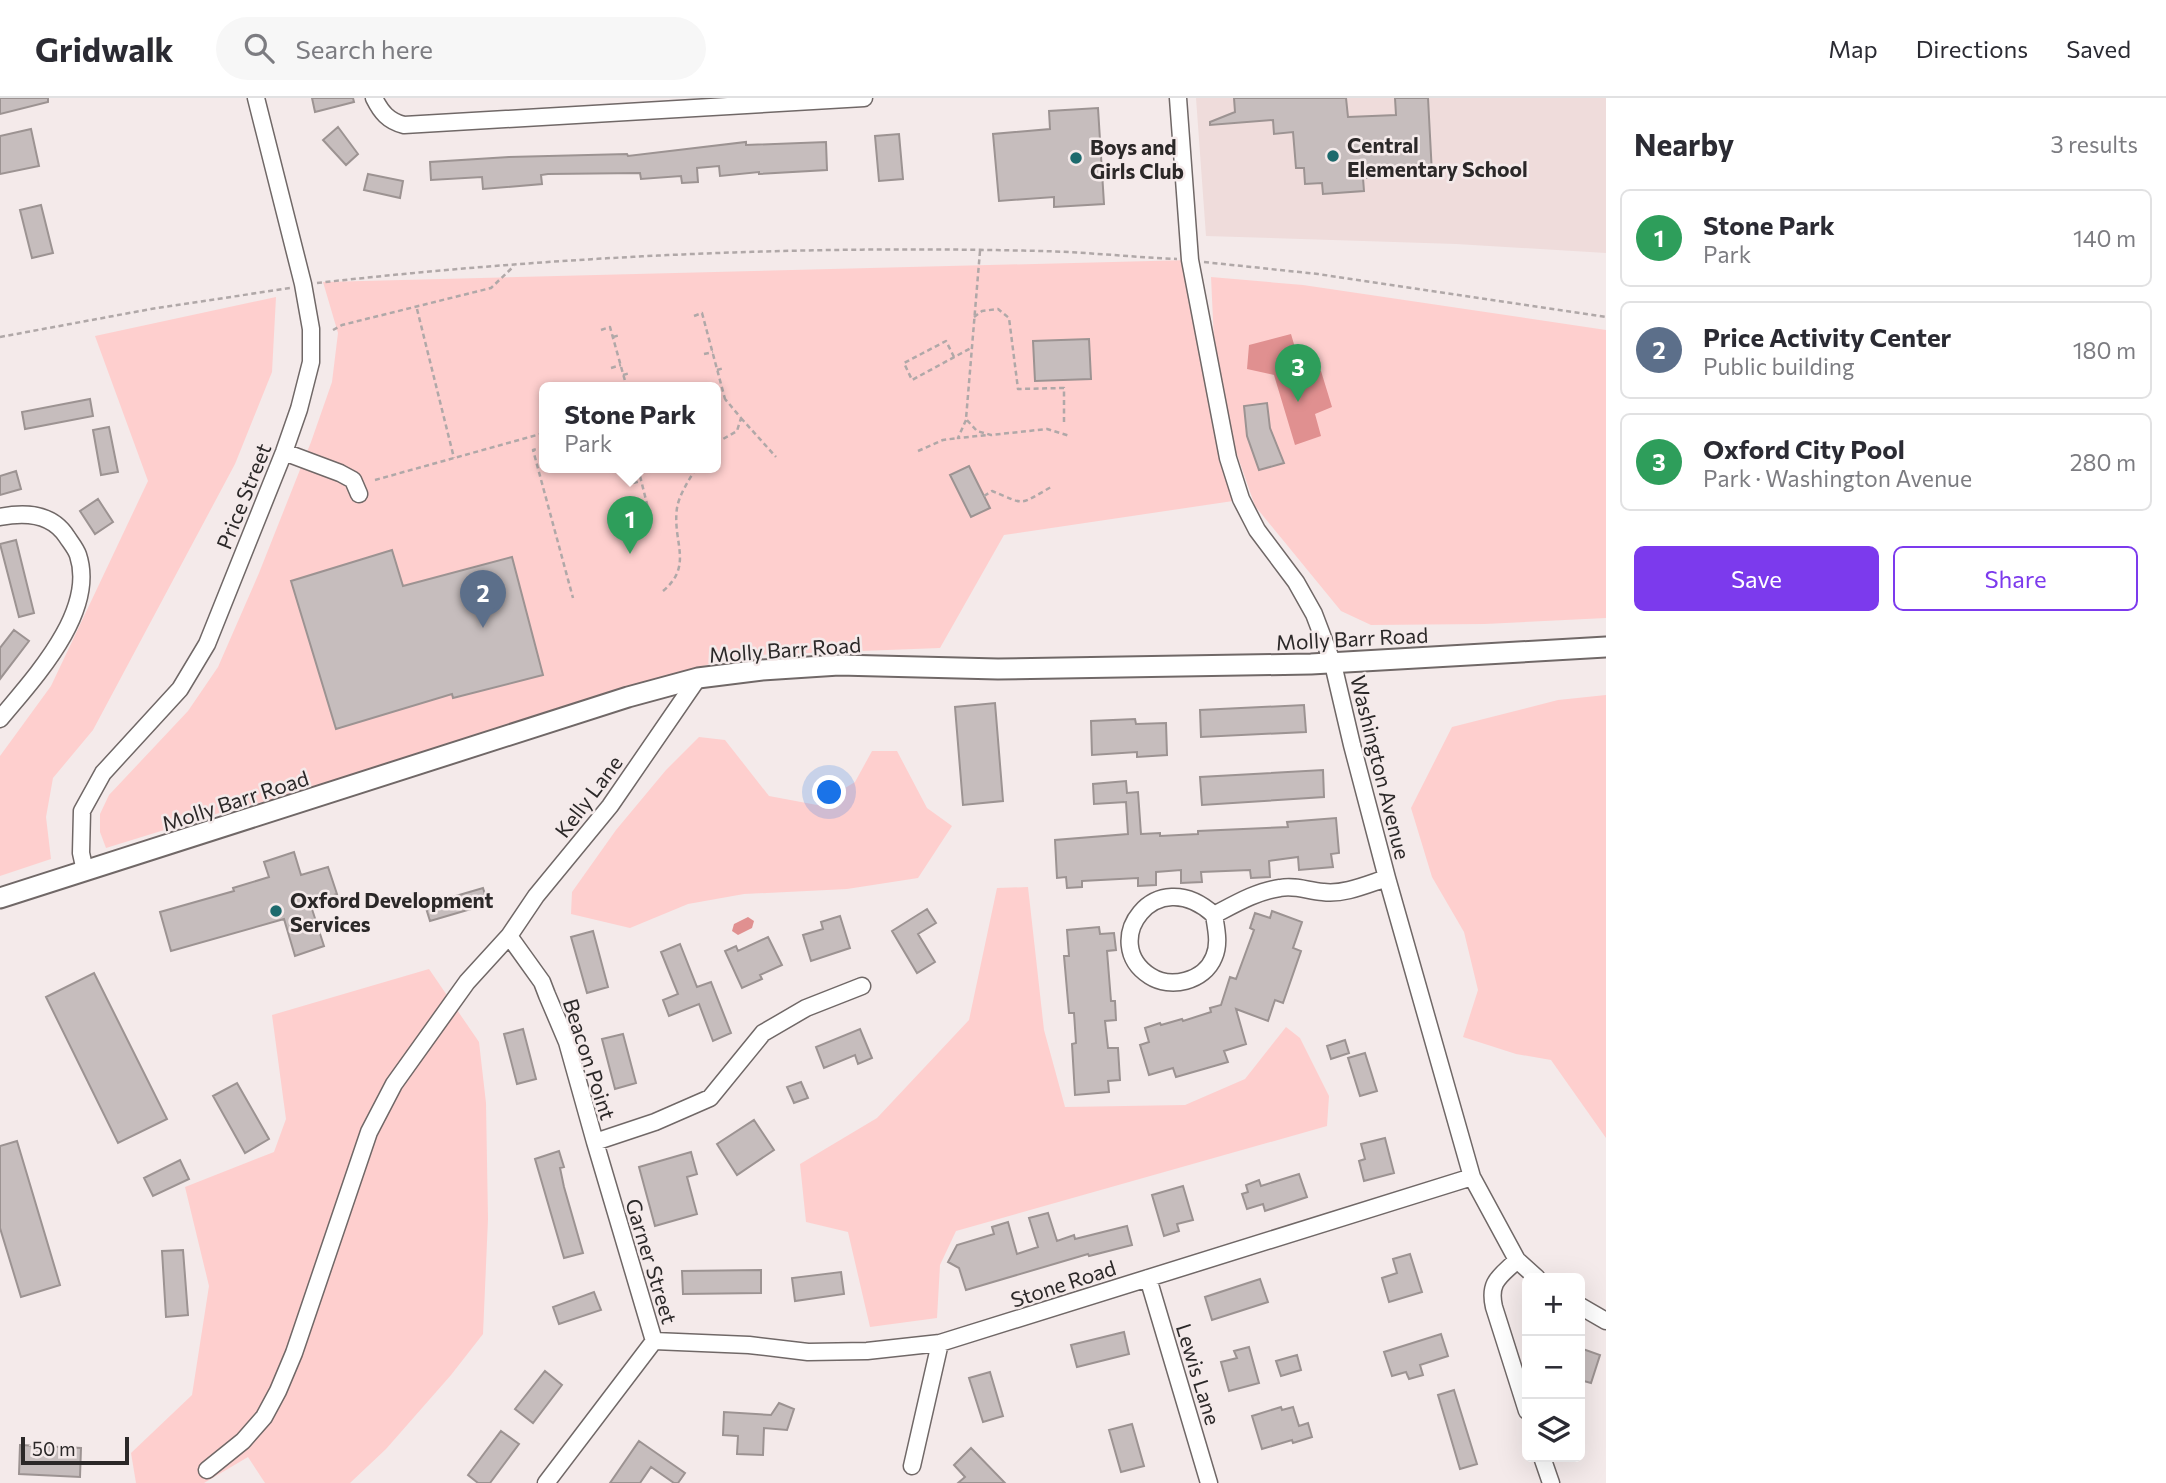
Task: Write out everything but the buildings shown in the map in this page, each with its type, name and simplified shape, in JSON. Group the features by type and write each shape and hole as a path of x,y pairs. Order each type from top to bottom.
{"main road":[{"name":"Molly Barr Road","path":"0,898 628,697 698,678 839,665 998,669 1333,664 1606,647"}],"street":[{"name":"Price Street","path":"85,871 80,837 82,811 103,773 180,689 207,644 284,452 311,362 311,329 303,284 256,98"},
{"path":"374,98 384,114 394,123 404,125 864,98"},
{"name":"Washington Avenue","path":"1178,98 1190,260 1228,458 1241,499 1257,530 1296,582 1314,614 1333,664 1387,878 1472,1177 1517,1260 1531,1273"},
{"path":"284,452 353,480 359,494"},
{"path":"0,517 21,513 46,518 64,533 78,554 82,581 76,610 48,660 0,719"},
{"name":"Kelly Lane","path":"207,1470 243,1441 264,1417 278,1391 294,1353 369,1132 394,1084 467,982 509,936 536,896 610,806 698,678"},
{"path":"1214,915 1260,892 1282,887 1304,887 1324,893 1343,891 1387,878"},
{"path":"1169,896 1186,898 1203,905 1214,915 1217,940 1214,957 1206,970 1178,983 1163,982 1148,975 1135,962 1130,937 1133,923 1142,910 1155,901 1169,896"},
{"name":"Beacon Point","path":"509,936 542,982 548,995 567,1042 595,1142 655,1122 710,1098 763,1033 806,1008 862,986"},
{"name":"Garner Street","path":"546,1483 654,1342 595,1142"},
{"name":"Stone Road","path":"654,1342 749,1345 808,1352 867,1351 940,1343 1472,1177"},
{"path":"1517,1260 1491,1289 1494,1307 1523,1399"},
{"name":"Lewis Lane","path":"1148,1278 1209,1483"},
{"path":"1585,1309 1606,1321"},
{"path":"912,1466 940,1343"},
{"path":"1544,1462 1551,1483"}],"path":[{"path":"0,337 151,309 282,290 303,284 515,265 698,253 980,250 1190,260 1318,274 1606,317"},
{"path":"958,438 966,419 980,250"},
{"path":"333,330 342,325 491,288 515,265"},
{"path":"417,307 454,458"},
{"path":"974,317 982,311 998,309 1009,318 1018,389 1064,388 1064,423"},
{"path":"694,316 702,313 720,382"},
{"path":"601,330 610,327 625,382"},
{"path":"707,332 714,330"},
{"path":"613,337 620,335"},
{"path":"954,357 946,341 904,363 912,380 971,348"},
{"path":"704,354 713,352"},
{"path":"611,368 621,365"},
{"path":"717,370 724,368"},
{"path":"623,375 630,373"},
{"path":"721,384 725,399 776,457"},
{"path":"721,400 725,399"},
{"path":"721,440 737,430 741,418"},
{"path":"966,419 977,431 991,435"},
{"path":"918,451 943,440 1048,429 1070,436"},
{"path":"375,480 539,434"},
{"path":"539,448 533,450 539,473"},
{"path":"539,473 572,598"},
{"path":"639,473 651,520 643,523"},
{"path":"663,591 671,584 682,566 676,528 677,506 694,473"},
{"path":"632,483 641,481"},
{"path":"984,496 992,491 1006,499 1024,502 1051,487"}],"shaded area":[{"path":"1196,98 1606,98 1606,253 1456,244 1206,236"},
{"path":"1190,260 1228,458 1233,501 1004,535 940,648 732,656 433,761 229,810 106,848 100,832 100,814 109,795 188,711 218,667 311,442 332,382 338,333 323,282"},
{"path":"1211,277 1303,285 1606,330 1606,618 1485,624 1371,625 1341,611 1255,506 1233,443 1214,341"},
{"path":"276,297 272,372 235,464 93,730 53,778 46,817 51,859 0,876 0,756 51,686 148,481 95,336"},
{"path":"1291,334 1303,375 1321,371 1332,407 1315,414 1321,436 1295,445 1274,375 1247,369 1249,345"},
{"path":"1606,695 1606,1138 1551,1060 1516,1054 1463,1037 1478,990 1464,932 1432,877 1411,808 1452,727 1558,700"},
{"path":"699,737 725,740 769,796 817,805 855,782 872,751 897,751 927,808 952,826 918,878 847,889 744,894 688,904 630,928 571,914 572,892 616,830 666,770"},
{"path":"1028,887 1044,1030 1065,1107 1185,1105 1245,1079 1286,1027 1300,1038 1329,1096 1327,1126 956,1231 940,1265 937,1318 870,1327 848,1232 806,1222 800,1164 877,1118 969,1020 997,888"},
{"path":"748,917 754,921 752,928 738,935 732,931 734,924"},
{"path":"429,969 479,1042 486,1103 488,1219 483,1334 386,1449 350,1483 265,1483 248,1457 204,1483 136,1483 131,1453 192,1395 209,1286 185,1187 274,1152 286,1119 272,1015"}],"place":[{"name":"Central Elementary School","path":"1333,156"},
{"name":"Boys and Girls Club","path":"1076,158"},
{"name":"Oxford City Pool","path":"1298,402"},
{"name":"Stone Park","path":"630,554"},
{"name":"Price Activity Center","path":"483,628"},
{"name":"Oxford Development Services","path":"276,911"}]}
